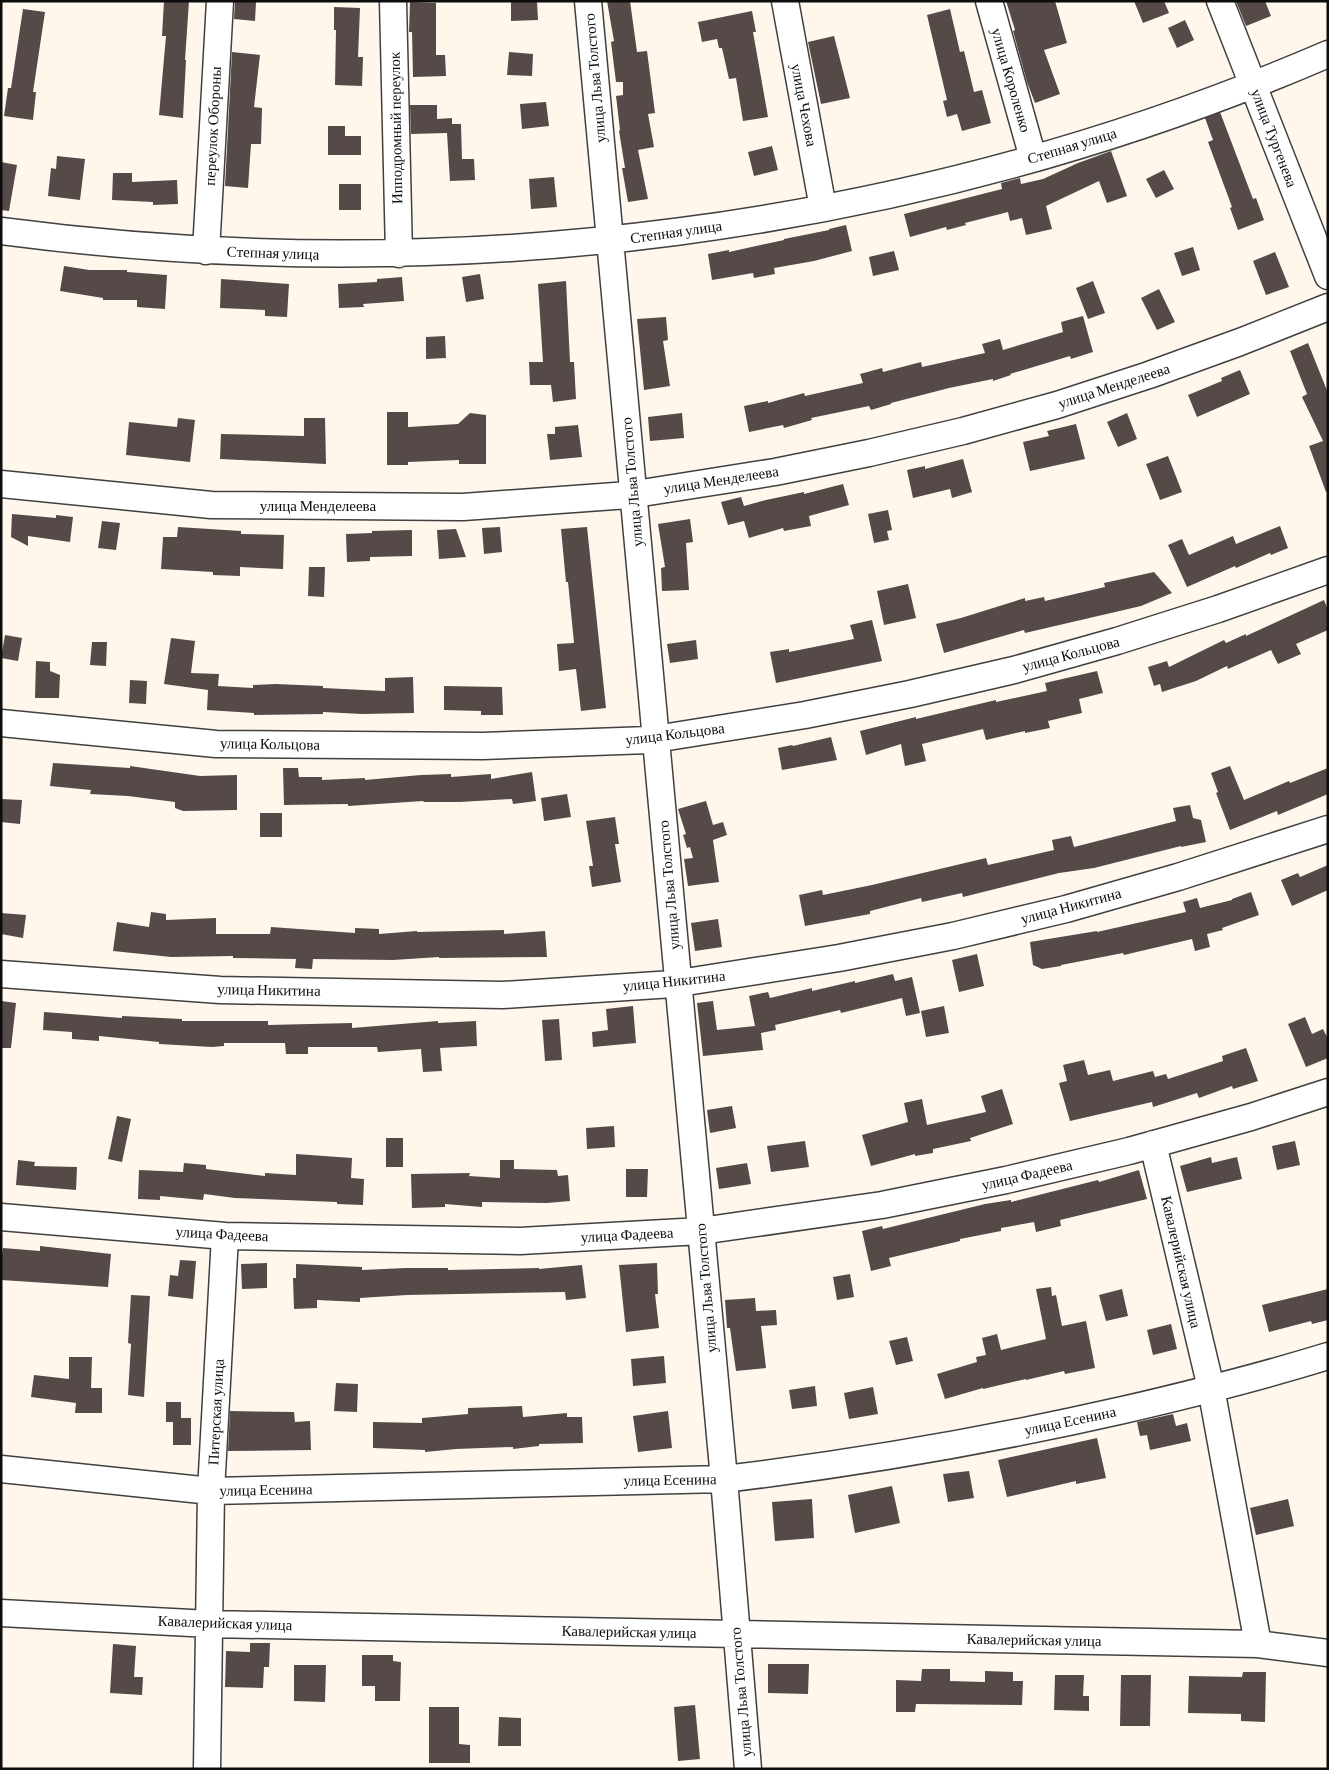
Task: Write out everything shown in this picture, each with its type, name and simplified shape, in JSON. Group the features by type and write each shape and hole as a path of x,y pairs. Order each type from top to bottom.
{"street":[{"name":"переулок Обороны","path":"206,251 220,1"},
{"name":"Ипподромный переулок","path":"393,1 399,254"},
{"name":"улица Льва Толстого","path":"588,1 724,1479 748,1769"},
{"name":"улица Чехова","path":"785,1 823,208"},
{"name":"улица Короленко","path":"989,1 1033,158"},
{"name":"улица Тургенева","path":"1220,1 1328,276"},
{"name":"Степная улица","path":"1,232 56,239 206,251 284,254 399,254 513,249 610,240 740,223 823,208 964,177 1075,146 1183,111 1328,54"},
{"name":"улица Менделеева","path":"1,484 211,505 463,507 633,494 775,472 870,453 964,431 1057,405 1149,375 1328,307"},
{"name":"улица Кольцова","path":"1,723 216,744 483,746 656,739 806,715 1014,670 1172,624 1328,570"},
{"name":"улица Никитина","path":"1,974 220,990 503,995 678,983 839,958 953,936 1066,909 1178,877 1328,828"},
{"name":"улица Фадеева","path":"1,1217 225,1236 520,1241 701,1231 882,1205 1006,1180 1153,1144 1251,1117 1328,1092"},
{"name":"Кавалерийская улица","path":"1153,1144 1210,1388 1258,1644"},
{"name":"Питерская улица","path":"207,1769 211,1491 225,1236"},
{"name":"улица Есенина","path":"1,1469 211,1491 724,1479 919,1452 1052,1426 1210,1388 1328,1356"},
{"name":"Кавалерийская улица","path":"1,1613 210,1624 1258,1644 1328,1654"}],"building":[{"path":"164,1 189,1 183,118 159,115 166,36 162,36"},
{"path":"235,1 256,2 255,21 234,19"},
{"path":"511,1 537,1 538,20 511,21"},
{"path":"607,1 630,1 637,52 647,51 655,113 648,114 654,147 638,150 648,199 628,202 622,168 625,168 616,96 623,95 623,82 616,82 611,42 614,41"},
{"path":"1006,1 1055,1 1067,43 1044,50 1060,94 1035,103 1027,82"},
{"path":"1134,1 1164,1 1169,13 1143,23"},
{"path":"1236,1 1265,1 1271,16 1246,26"},
{"path":"410,2 436,3 436,55 445,55 446,76 413,77 412,32 409,32"},
{"path":"334,7 360,8 358,57 363,57 362,86 335,85 336,30 334,30"},
{"path":"23,9 45,12 33,92 36,92 33,120 4,116 8,88 11,88"},
{"path":"950,9 960,52 964,51 974,92 982,90 991,123 962,131 957,114 947,117 943,101 947,100 927,15"},
{"path":"752,11 756,32 753,32 768,117 743,121 736,78 729,79 722,48 719,48 717,39 702,42 698,22"},
{"path":"1185,20 1194,40 1177,48 1168,28"},
{"path":"834,36 850,98 821,104 808,42"},
{"path":"232,52 260,55 254,107 262,108 261,144 251,144 248,188 225,186"},
{"path":"509,52 533,54 532,76 507,75"},
{"path":"546,102 549,126 522,129 520,104"},
{"path":"410,105 437,105 437,119 452,118 452,124 461,124 462,159 474,159 475,180 450,181 447,133 411,134"},
{"path":"1220,112 1253,199 1256,198 1264,220 1238,230 1230,208 1232,207 1208,142 1213,140 1205,118"},
{"path":"328,126 345,126 345,136 361,136 361,155 328,155"},
{"path":"772,146 778,170 754,176 748,152"},
{"path":"1111,151 1127,196 1107,203 1099,181 1046,206 1052,229 1026,235 1022,218 1010,221 1008,212 965,223 966,225 947,230 946,227 910,237 904,214 1002,189 1001,183 1020,178 1021,184 1043,179"},
{"path":"57,156 85,159 80,200 48,196 51,168 56,169"},
{"path":"1,162 17,165 9,211 1,210"},
{"path":"1164,170 1174,189 1156,198 1146,179"},
{"path":"113,173 132,173 132,182 177,180 178,204 153,205 153,202 112,200"},
{"path":"554,177 557,207 531,209 529,179"},
{"path":"339,184 361,184 361,210 339,210"},
{"path":"846,225 852,251 814,261 774,268 775,274 754,278 753,273 712,280 708,254 729,250 729,252"},
{"path":"1193,247 1200,270 1182,276 1174,253"},
{"path":"894,251 899,270 873,276 869,257"},
{"path":"1275,252 1289,287 1266,295 1253,261"},
{"path":"64,266 89,270 127,270 127,272 167,275 165,309 137,307 137,300 103,300 103,298 60,291"},
{"path":"480,274 484,299 466,302 462,277"},
{"path":"402,277 404,301 363,304 364,307 339,308 338,284 377,282 377,279"},
{"path":"221,279 289,284 287,317 265,316 265,310 220,308"},
{"path":"566,281 570,362 574,362 576,399 553,402 551,385 530,385 529,362 543,362 538,284"},
{"path":"1093,281 1105,313 1088,319 1076,288"},
{"path":"1159,289 1175,322 1157,330 1141,298"},
{"path":"1083,316 1093,352 1071,359 1070,356 993,381 993,379 949,388 871,410 869,406 811,418 812,420 784,428 783,425 749,432 744,406 768,401 768,403 804,393 805,396 863,383 860,374 882,368 883,372 921,362 922,367 985,353 982,344 1000,339 1003,350 1063,332 1061,322"},
{"path":"666,317 668,340 663,341 670,386 644,390 637,319"},
{"path":"445,336 446,358 426,359 426,337"},
{"path":"1308,343 1328,393 1328,491 1326,492 1309,446 1323,441 1302,397 1307,394 1290,351"},
{"path":"1240,370 1250,394 1197,417 1188,395 1222,381 1221,378"},
{"path":"387,412 408,412 408,427 458,424 470,413 486,415 486,464 459,464 459,460 408,462 408,465 387,465"},
{"path":"682,413 684,438 650,441 648,417"},
{"path":"1127,413 1137,439 1118,447 1107,422"},
{"path":"178,418 195,420 190,462 126,455 129,422 177,427"},
{"path":"304,418 325,418 326,464 220,459 221,434 304,436"},
{"path":"1076,424 1085,459 1030,471 1023,442 1049,436 1047,431"},
{"path":"578,425 582,457 550,460 547,434 555,434 555,427"},
{"path":"1168,456 1182,492 1160,500 1146,464"},
{"path":"963,459 972,492 952,498 950,489 913,498 907,470 925,466 925,469"},
{"path":"843,484 849,505 809,516 811,526 784,531 783,528 749,538 744,521 728,525 721,502 741,497 744,506"},
{"path":"888,510 892,530 887,531 889,540 874,543 868,514"},
{"path":"12,514 56,518 56,515 73,517 70,542 28,536 28,546 11,537"},
{"path":"690,519 693,542 686,543 689,590 662,591 661,568 665,567 658,524"},
{"path":"102,521 120,523 116,550 98,548"},
{"path":"1280,526 1288,548 1271,555 1270,553 1236,568 1235,566 1187,587 1168,545 1182,539 1189,555 1233,536 1236,544"},
{"path":"178,527 241,531 241,534 284,535 283,569 240,567 240,576 213,575 213,572 161,569 163,537 177,537"},
{"path":"500,527 502,552 484,554 482,528"},
{"path":"587,527 606,708 581,711 576,669 559,671 557,644 574,643 561,529"},
{"path":"456,529 466,557 439,559 437,530"},
{"path":"412,530 412,556 370,557 370,561 347,562 346,534"},
{"path":"309,567 325,567 324,597 308,596"},
{"path":"1154,572 1172,593 1141,606 1025,633 1024,630 944,653 936,624 1025,598 1025,601 1044,597 1045,601 1105,587 1104,583"},
{"path":"908,584 916,618 884,625 877,591"},
{"path":"1324,600 1328,610 1328,630 1296,644 1301,654 1278,664 1271,650 1228,669 1227,666 1196,681 1162,692 1160,684 1154,686 1148,667 1167,661 1169,667 1224,640 1226,643 1246,634 1246,636"},
{"path":"872,620 882,661 776,683 770,652 789,649 789,652 854,639 850,625"},
{"path":"5,635 22,638 18,661 1,658"},
{"path":"171,638 195,641 191,673 219,674 218,686 253,688 253,685 276,684 385,691 385,678 413,677 414,713 362,714 323,712 323,714 254,715 254,713 207,710 208,690 164,684"},
{"path":"696,640 698,659 670,663 667,644"},
{"path":"92,642 107,642 106,666 90,665"},
{"path":"36,661 50,662 50,671 60,675 59,698 35,698"},
{"path":"1097,671 1103,693 1079,699 1082,713 1048,721 1050,728 1025,733 1025,731 986,740 983,729 922,744 926,761 905,766 901,744 866,755 860,731 916,717 916,719 996,700 996,702 1047,691 1045,683"},
{"path":"130,680 147,681 146,704 129,703"},
{"path":"444,686 502,687 503,715 481,715 481,711 444,710"},
{"path":"831,737 837,760 782,770 778,748"},
{"path":"53,763 130,768 130,766 200,776 237,775 237,810 183,811 175,808 175,802 128,796 90,794 91,790 50,786"},
{"path":"1230,766 1244,800 1289,781 1290,783 1328,768 1328,794 1278,815 1277,811 1230,830 1216,793 1218,792 1211,773"},
{"path":"283,768 298,768 299,777 322,777 322,780 365,778 365,780 451,774 451,777 491,774 491,779 532,772 536,801 513,804 512,799 460,802 423,801 348,806 348,804 284,805"},
{"path":"567,794 571,817 544,821 541,798"},
{"path":"1,799 22,800 20,824 1,822"},
{"path":"706,801 713,825 723,822 727,835 713,840 719,882 688,886 684,859 693,858 690,847 687,848 683,835 686,834 678,809"},
{"path":"1190,805 1193,818 1201,820 1206,842 1181,846 1094,868 1059,873 963,897 962,893 922,902 921,898 870,911 870,914 805,926 799,895 822,890 823,895 986,858 988,865 1054,850 1052,840 1071,836 1074,847 1176,821 1173,808"},
{"path":"260,813 282,813 282,837 260,837"},
{"path":"615,817 619,844 615,844 621,882 592,887 589,866 593,866 586,821"},
{"path":"1328,865 1328,890 1292,906 1281,880 1298,873 1300,877"},
{"path":"1251,892 1259,915 1222,928 1223,930 1207,934 1210,947 1195,951 1192,939 1124,955 1123,953 1061,966 1042,969 1033,965 1030,942 1097,932 1186,912 1183,902 1197,898 1200,908 1232,900"},
{"path":"151,912 166,914 166,920 216,918 216,934 270,934 271,927 355,933 355,928 379,929 379,934 417,931 504,930 504,934 545,931 547,957 439,957 393,960 313,959 312,969 295,968 296,959 233,958 233,956 171,957 113,951 117,922 149,927"},
{"path":"1,913 26,915 23,938 1,934"},
{"path":"718,919 722,947 695,951 691,923"},
{"path":"977,954 984,986 959,992 952,960"},
{"path":"893,974 895,981 912,977 920,1013 906,1016 902,998 841,1013 840,1010 775,1025 776,1030 761,1033 763,1050 703,1056 697,1003 713,1001 717,1030 755,1026 749,996 768,992 770,998 812,988 812,991"},
{"path":"1,1001 16,1003 11,1048 1,1048"},
{"path":"633,1006 636,1043 593,1047 592,1032 608,1030 606,1009"},
{"path":"944,1006 949,1033 926,1037 921,1011"},
{"path":"44,1012 122,1018 122,1016 182,1019 182,1021 268,1021 268,1025 352,1023 352,1028 438,1021 438,1023 476,1021 477,1046 440,1048 442,1071 423,1072 421,1049 378,1052 377,1047 308,1047 308,1054 286,1054 285,1043 224,1043 224,1046 212,1047 159,1044 159,1042 99,1036 99,1041 72,1039 72,1032 43,1030"},
{"path":"1305,1017 1312,1034 1323,1029 1328,1039 1328,1058 1306,1067 1288,1024"},
{"path":"559,1019 562,1060 545,1061 542,1020"},
{"path":"1246,1048 1258,1081 1233,1089 1232,1086 1199,1098 1197,1093 1153,1107 1152,1102 1070,1121 1059,1083 1067,1081 1063,1065 1084,1060 1088,1075 1110,1070 1113,1081 1153,1071 1155,1077 1166,1074 1168,1079 1223,1061 1222,1056"},
{"path":"1002,1089 1013,1124 970,1138 971,1141 933,1149 933,1153 915,1156 915,1154 871,1166 862,1135 908,1122 904,1103 922,1099 927,1125 986,1112 981,1096"},
{"path":"732,1106 736,1128 710,1133 707,1110"},
{"path":"117,1116 131,1119 122,1162 108,1159"},
{"path":"614,1126 615,1147 587,1149 586,1128"},
{"path":"386,1138 403,1138 403,1167 386,1167"},
{"path":"805,1141 809,1167 771,1172 767,1146"},
{"path":"1295,1141 1300,1165 1277,1170 1272,1146"},
{"path":"296,1154 352,1158 351,1178 364,1179 363,1205 337,1204 337,1202 235,1198 204,1194 203,1200 160,1196 160,1200 138,1199 139,1170 183,1172 184,1163 206,1165 206,1169 265,1176 265,1173 296,1175"},
{"path":"1211,1157 1212,1163 1237,1157 1242,1179 1187,1192 1180,1166"},
{"path":"18,1160 35,1162 34,1166 77,1167 76,1190 16,1185"},
{"path":"500,1160 514,1160 514,1169 557,1170 558,1176 568,1175 570,1201 547,1203 482,1202 482,1207 445,1204 445,1207 412,1208 411,1174 470,1173 469,1176 500,1178"},
{"path":"747,1163 751,1184 719,1189 716,1168"},
{"path":"626,1169 648,1169 647,1197 626,1197"},
{"path":"1139,1170 1147,1199 1060,1220 1061,1226 1036,1232 1034,1222 1001,1228 1001,1231 960,1239 960,1241 889,1258 891,1266 871,1271 862,1231 882,1226 883,1229 985,1204 1011,1200 1011,1202 1098,1180 1099,1182"},
{"path":"40,1246 111,1254 108,1287 1,1280 3,1248 40,1251"},
{"path":"180,1260 196,1261 193,1299 168,1296 170,1275 178,1276"},
{"path":"267,1263 267,1288 242,1289 241,1264"},
{"path":"657,1263 658,1294 655,1294 659,1328 626,1332 619,1265"},
{"path":"296,1264 362,1267 362,1270 406,1268 448,1268 448,1270 539,1269 582,1265 586,1298 566,1300 565,1292 407,1295 360,1298 360,1302 317,1300 317,1308 294,1309 293,1278 296,1278"},
{"path":"850,1274 854,1297 837,1300 833,1277"},
{"path":"1051,1287 1052,1296 1056,1295 1062,1326 1086,1321 1095,1368 1065,1374 1064,1371 983,1388 945,1399 937,1374 977,1362 976,1357 986,1355 982,1338 997,1334 1001,1350 1046,1339 1036,1289"},
{"path":"1122,1289 1128,1316 1106,1321 1099,1295"},
{"path":"1328,1289 1328,1320 1312,1324 1311,1321 1269,1332 1262,1305"},
{"path":"131,1295 150,1296 144,1397 128,1395 131,1344 128,1343"},
{"path":"755,1298 756,1311 776,1310 777,1325 761,1326 766,1368 736,1371 730,1328 727,1328 725,1300"},
{"path":"1171,1324 1177,1349 1153,1355 1147,1330"},
{"path":"907,1337 913,1361 896,1365 889,1341"},
{"path":"664,1356 666,1383 633,1386 631,1359"},
{"path":"69,1357 92,1357 91,1388 102,1388 102,1413 75,1413 76,1403 31,1397 34,1375 69,1379"},
{"path":"336,1383 358,1384 357,1412 334,1411"},
{"path":"815,1386 817,1406 792,1409 789,1390"},
{"path":"873,1387 878,1414 849,1419 844,1393"},
{"path":"166,1402 181,1402 181,1418 191,1418 191,1445 173,1445 173,1422 166,1422"},
{"path":"522,1406 523,1417 567,1413 567,1417 582,1417 583,1443 539,1444 539,1446 513,1449 513,1447 425,1452 425,1450 373,1448 373,1422 422,1423 422,1418 468,1414 468,1408"},
{"path":"230,1411 294,1412 295,1422 310,1421 311,1450 228,1451"},
{"path":"668,1411 672,1448 638,1452 633,1416"},
{"path":"1173,1414 1176,1426 1187,1423 1191,1441 1150,1450 1147,1435 1140,1436 1137,1422"},
{"path":"1097,1438 1106,1478 1076,1484 1076,1481 1007,1497 998,1460"},
{"path":"969,1471 974,1498 948,1502 943,1474"},
{"path":"892,1486 900,1523 855,1533 848,1495"},
{"path":"812,1499 814,1538 775,1541 772,1502"},
{"path":"1288,1499 1294,1526 1256,1535 1250,1508"},
{"path":"250,1643 270,1643 269,1667 264,1667 263,1688 225,1687 226,1651 250,1652"},
{"path":"113,1644 136,1646 134,1677 143,1677 142,1695 110,1693"},
{"path":"362,1655 393,1655 393,1661 401,1662 400,1701 375,1701 375,1686 362,1686"},
{"path":"768,1664 809,1664 808,1694 768,1693"},
{"path":"294,1665 326,1665 325,1702 294,1701"},
{"path":"922,1669 950,1669 950,1681 985,1682 985,1671 1013,1672 1013,1681 1023,1681 1022,1705 916,1704 915,1712 896,1712 896,1680 921,1681"},
{"path":"1243,1672 1266,1672 1265,1722 1241,1721 1241,1714 1188,1713 1189,1676 1242,1677"},
{"path":"1055,1675 1084,1675 1083,1696 1089,1696 1089,1711 1054,1710"},
{"path":"1121,1675 1151,1675 1150,1726 1120,1726"},
{"path":"695,1705 700,1759 678,1761 674,1707"},
{"path":"429,1707 459,1707 459,1744 470,1745 470,1763 429,1763"},
{"path":"499,1717 521,1718 521,1746 498,1746"}]}
